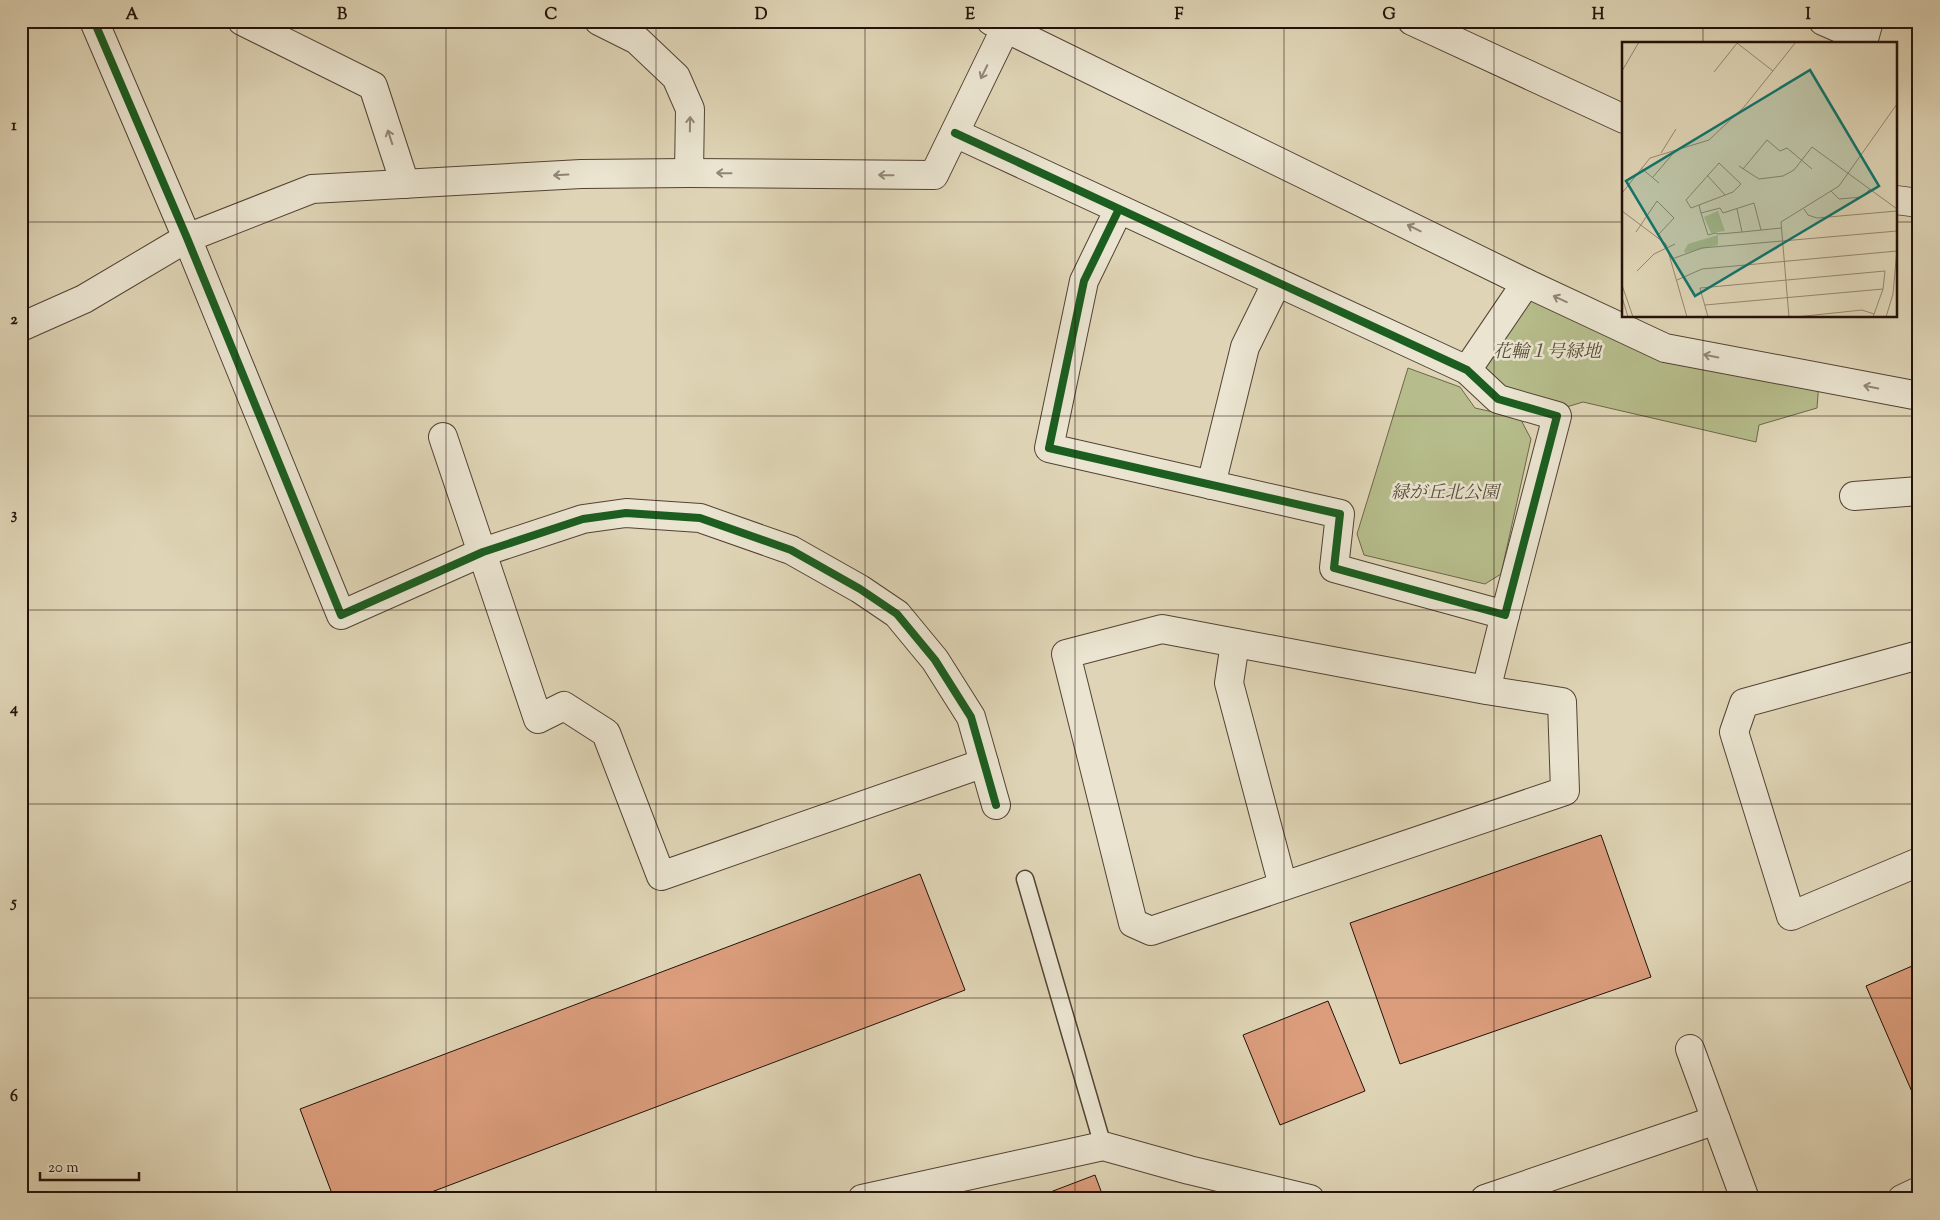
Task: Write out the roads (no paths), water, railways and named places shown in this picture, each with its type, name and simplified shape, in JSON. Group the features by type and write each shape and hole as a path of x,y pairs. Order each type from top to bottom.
{"street":[{"path":"94,21 187,238 341,615 482,552 583,519 626,513 700,518 792,550 860,589 897,614 935,660 971,717 996,805"},
{"path":"242,21 373,86 405,184"},
{"path":"599,21 637,40 676,77 690,109 689,173"},
{"path":"1412,21 1622,118"},
{"path":"1823,21 1864,39 1869,21"},
{"path":"21,327 84,299 187,238 312,189 581,174 934,175 955,133 1002,24 1526,283 1665,348 1919,396"},
{"path":"955,133 1467,370 1498,399 1557,416 1486,690"},
{"path":"1898,200 1919,203"},
{"path":"1119,209 1084,281 1049,448 1340,514 1334,568 1506,615"},
{"path":"1210,484 1245,347 1278,282"},
{"path":"1467,370 1526,283"},
{"path":"443,438 538,719 564,706 606,733 661,876 984,763"},
{"path":"1854,496 1919,491"},
{"path":"1162,629 1235,643 1486,690 1562,702 1565,791 1150,931 1133,923 1066,654 1162,629"},
{"path":"1235,643 1228,683 1283,886"},
{"path":"1919,655 1744,703 1734,732 1791,916 1919,862"},
{"path":"1690,1049 1745,1199"},
{"path":"1485,1199 1716,1120"},
{"path":"862,1199 1104,1146 1189,1170 1310,1199"},
{"path":"1902,1199 1919,1191"}],"lane":[{"path":"1025,879 1104,1146"}],"park label":[{"name":"花輪１号緑地","path":"1547,353"},
{"name":"緑が丘北公園","path":"1445,494"}]}
